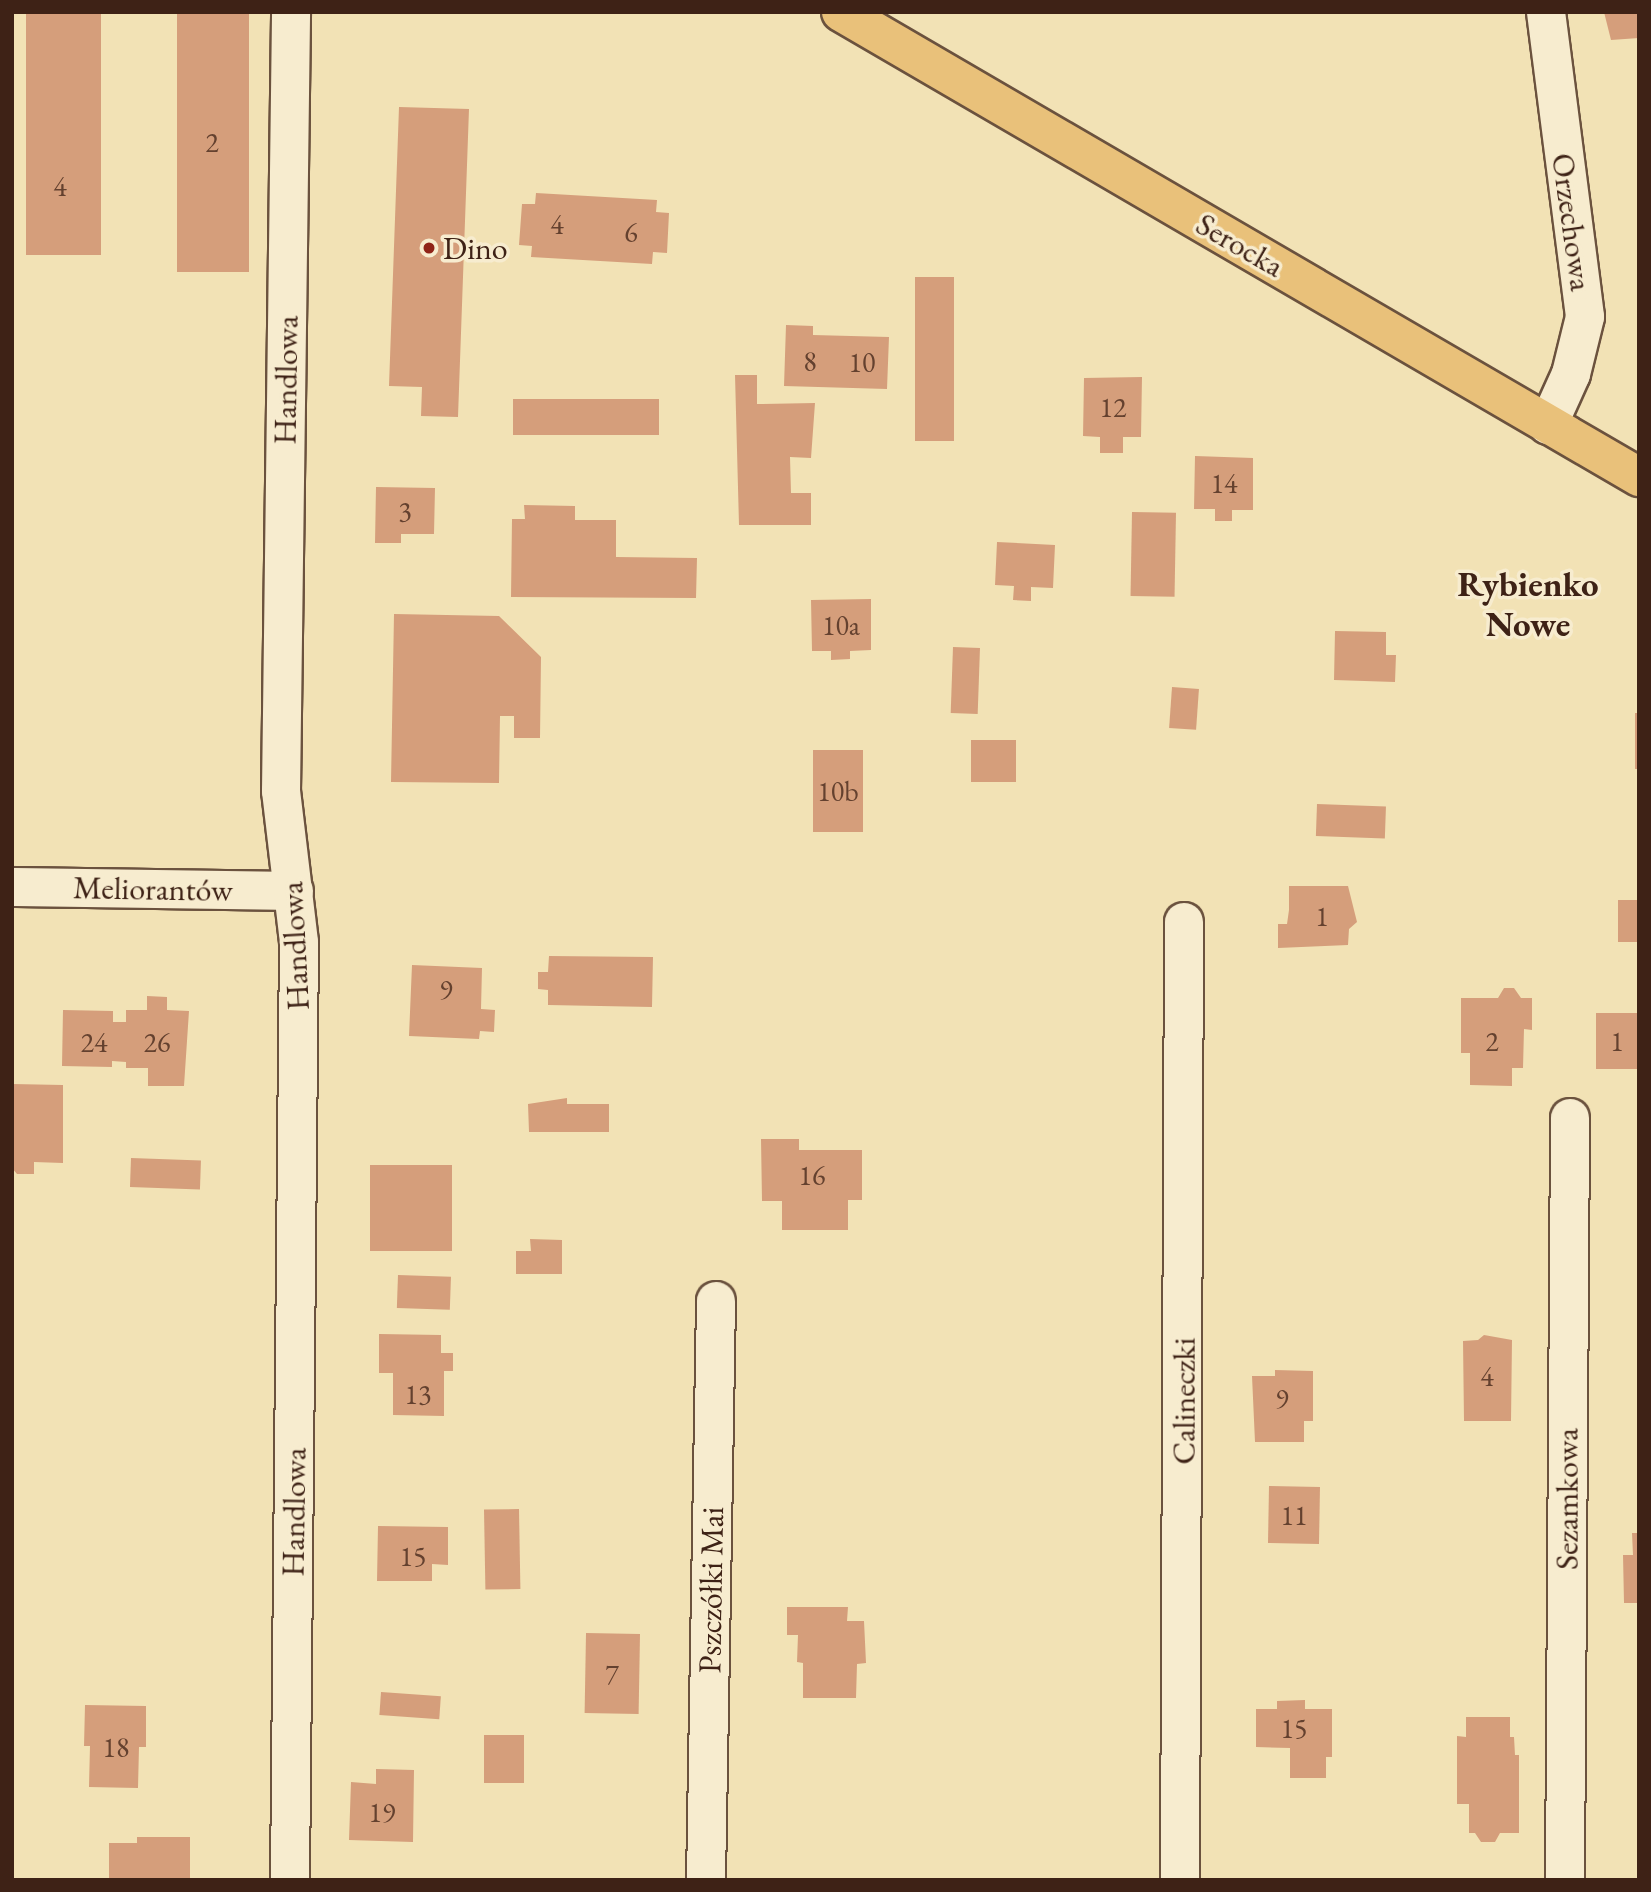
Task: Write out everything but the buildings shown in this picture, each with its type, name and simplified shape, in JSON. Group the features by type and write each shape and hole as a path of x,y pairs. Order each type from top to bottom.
{"main road":[{"name":"Serocka","path":"863,18 1639,477"}],"street":[{"name":"Handlowa","path":"290,1880 299,954 295,891 281,791 291,12"},
{"name":"Orzechowa","path":"1546,12 1585,317 1572,374 1548,425"},
{"name":"Meliorantów","path":"12,887 295,891"},
{"name":"Calineczki","path":"1180,1880 1184,922"},
{"name":"Sezamkowa","path":"1565,1880 1570,1118"},
{"name":"Pszczółki Mai","path":"706,1880 716,1301"}],"place":[{"name":"Dino","path":"429,248"}],"district":[{"name":"Rybienko Nowe","path":"1528,604"}]}
